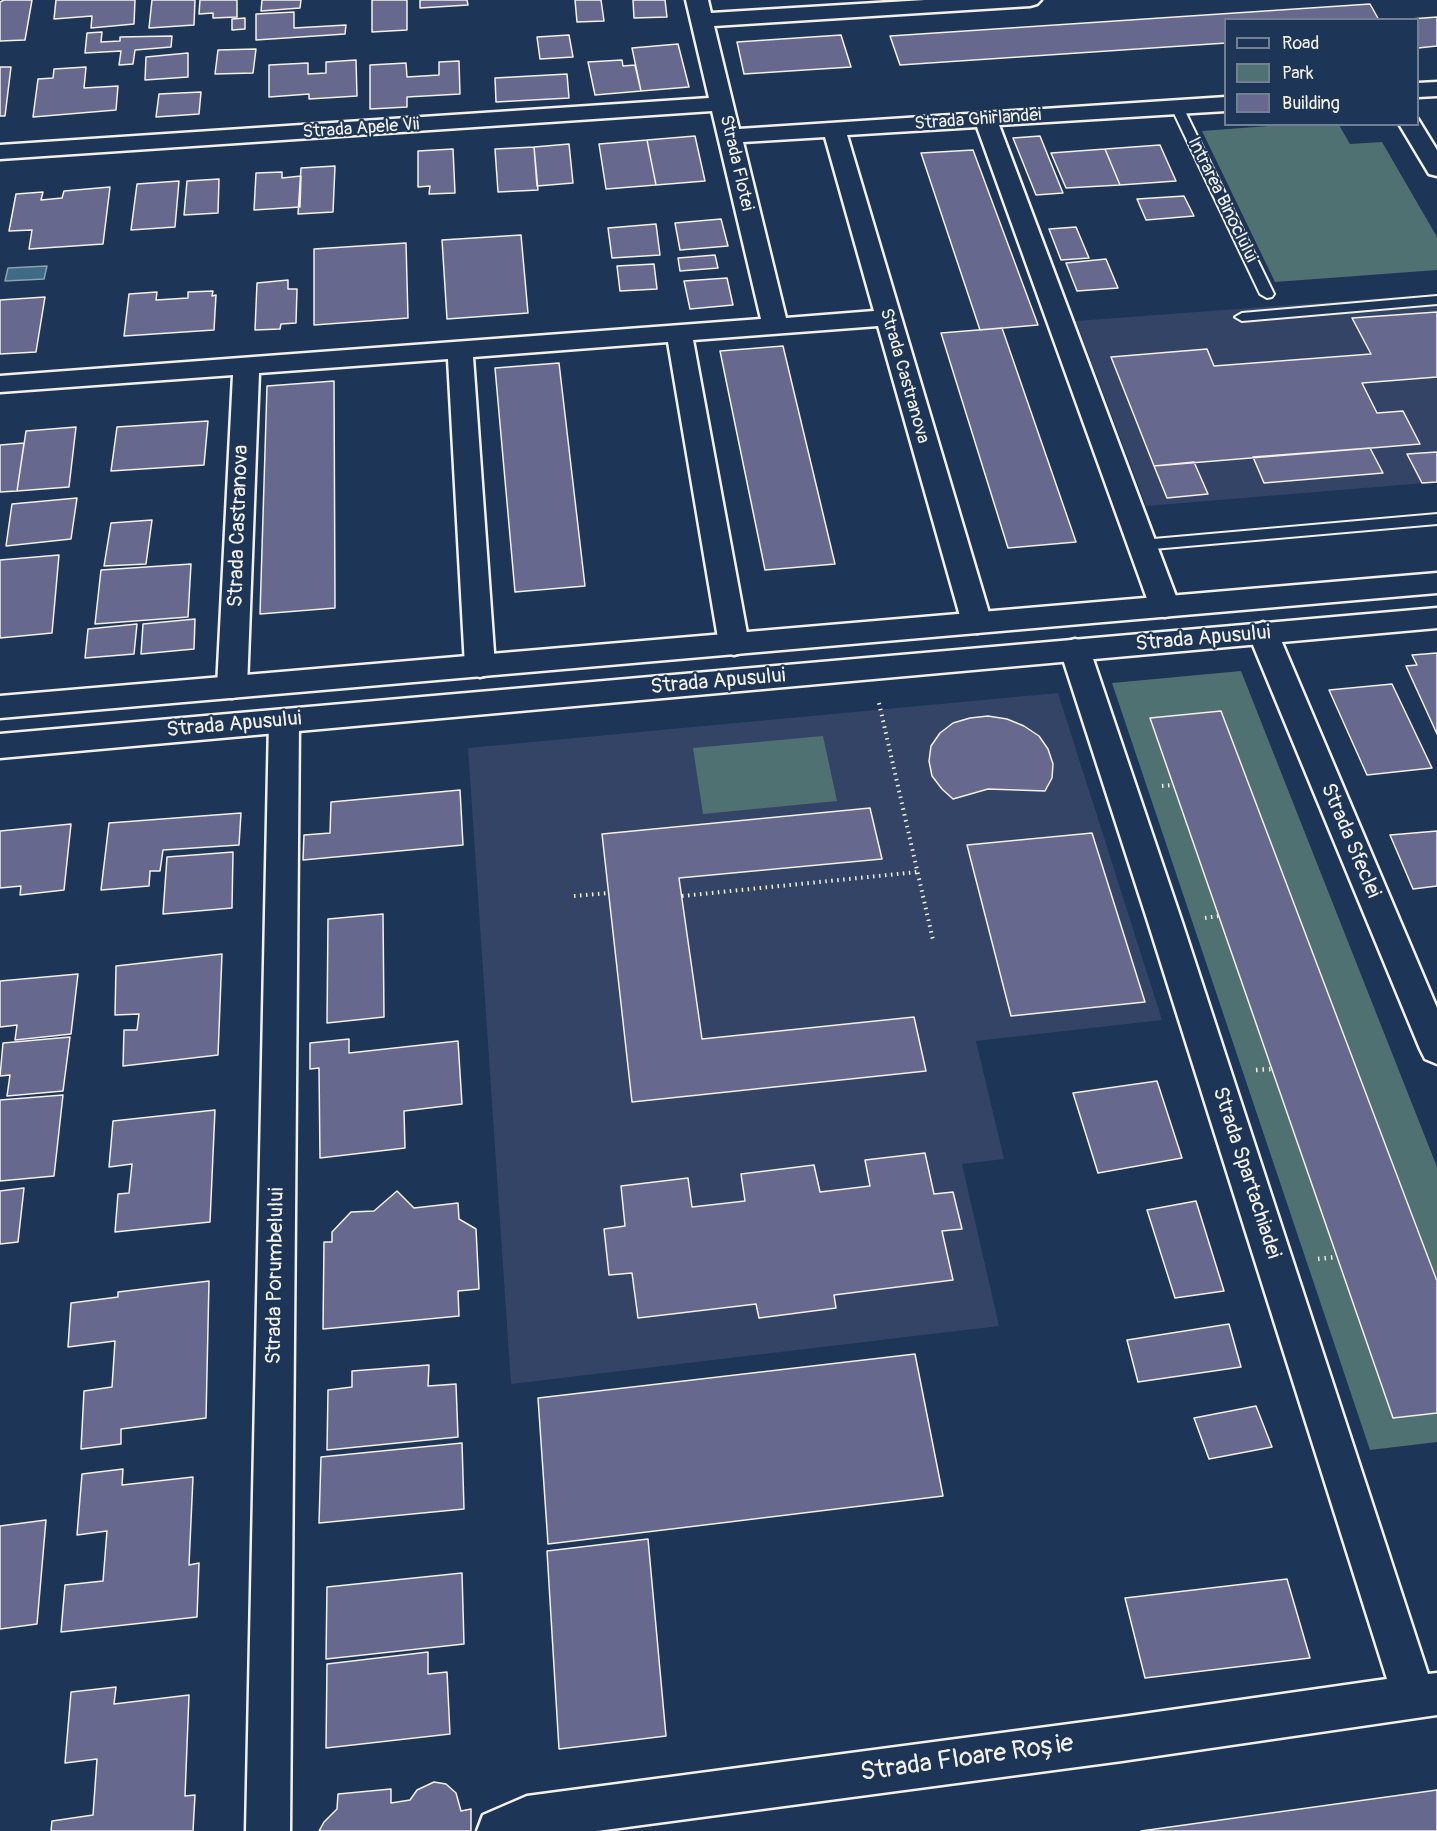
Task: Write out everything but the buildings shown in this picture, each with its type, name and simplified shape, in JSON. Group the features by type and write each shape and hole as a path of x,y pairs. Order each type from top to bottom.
{"street":[{"path":"700,10 1030,0"},
{"name":"Strada Flotei","path":"700,10 775,326"},
{"path":"1419,90 1437,89"},
{"name":"Strada Apele Vii","path":"0,153 723,104"},
{"name":"Strada Ghirlandei","path":"730,136 1224,104"},
{"name":"Strada Apusului","path":"986,120 1165,607"},
{"path":"1411,126 1437,169"},
{"name":"Strada Castranova","path":"834,129 977,623"},
{"path":"0,384 887,318"},
{"path":"679,333 734,644"},
{"path":"460,350 482,702"},
{"name":"Strada Castranova","path":"231,726 246,366"},
{"name":"Strada Apusului","path":"0,707 1437,583"},
{"name":"Strada Sfeclei","path":"1251,599 1263,633 1429,1010 1437,1049"},
{"path":"1165,607 1178,641"},
{"name":"Strada Apusului","path":"0,746 1437,618"},
{"name":"Strada Spartachiadei","path":"1075,650 1426,1695"},
{"name":"Strada Porumbelului","path":"268,1831 284,721"},
{"name":"Strada Floare Roșie","path":"499,1831 526,1818 1426,1695"}],"lane":[{"name":"Intrarea Binoclului","path":"1177,107 1267,294"},
{"path":"1242,317 1437,300"},
{"path":"1142,545 1437,519"}],"path":[{"path":"880,709 933,940"},
{"path":"682,896 918,872"},
{"path":"574,897 609,893"}],"shaded area":[{"path":"47,266 44,279 5,281 8,268"},
{"path":"1437,294 1437,482 1146,506 1076,321"},
{"path":"1058,693 1162,1020 976,1041 1004,1159 962,1164 999,1326 511,1384 468,748"}],"green space":[{"path":"1268,126 1340,126 1350,144 1382,142 1437,237 1437,270 1275,282 1202,131"},
{"path":"1241,671 1437,1167 1437,1281 1221,712 1150,718 1393,1418 1437,1413 1437,1442 1370,1450 1112,683"},
{"path":"823,736 837,801 703,814 693,748"}]}
